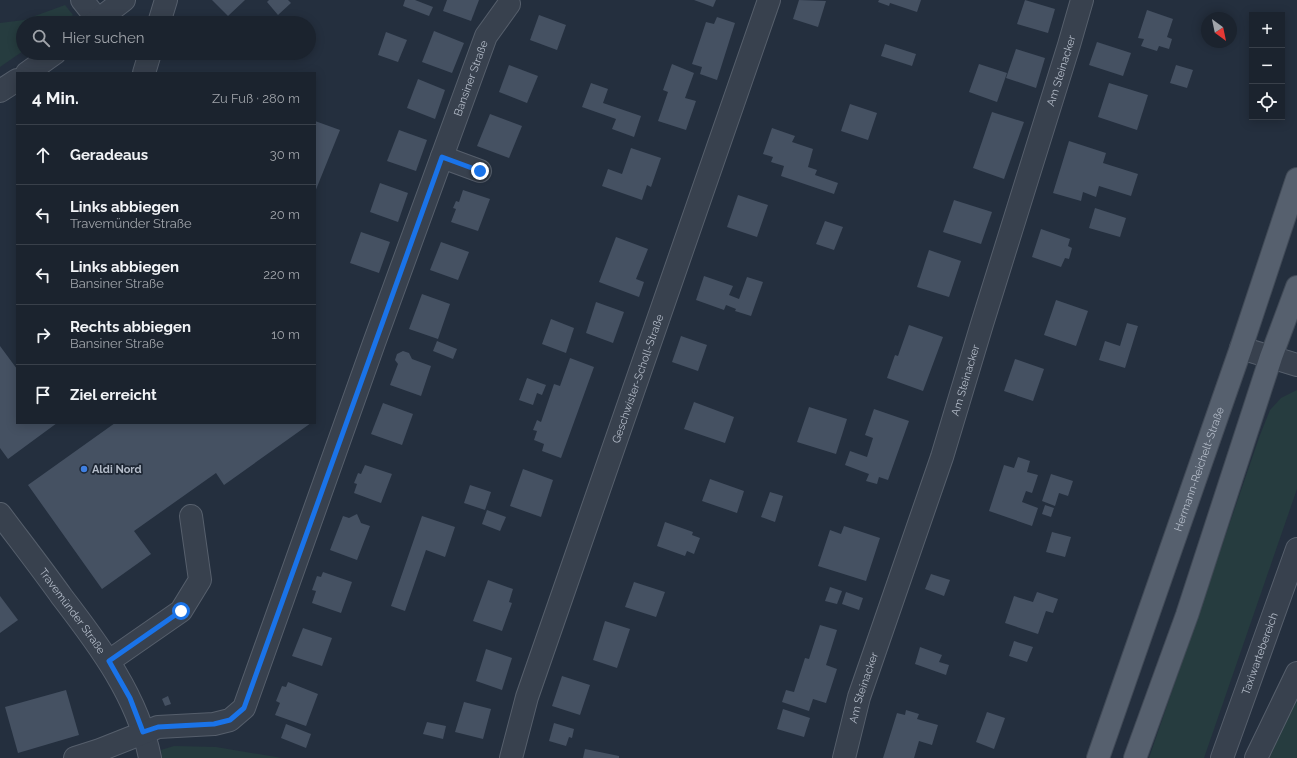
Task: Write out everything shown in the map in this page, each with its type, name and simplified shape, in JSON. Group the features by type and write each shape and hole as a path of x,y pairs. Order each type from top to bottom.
{"main road":[{"name":"Hermann-Reichelt-Straße","path":"1098,758 1241,348 1297,180"},
{"path":"1135,758 1187,615 1271,357 1297,287"}],"street":[{"path":"82,0 92,16"},
{"path":"104,16 124,0"},
{"path":"161,16 166,0"},
{"name":"Geschwister-Scholl-Straße","path":"512,758 527,697 769,0"},
{"name":"Am Steinacker","path":"844,758 859,697 942,457 1082,0"},
{"name":"Bansiner Straße","path":"75,758 100,750 158,727 214,724 230,720 244,708 486,36 509,4"},
{"path":"28,72 45,60"},
{"path":"144,72 148,60"},
{"path":"0,91 16,81"},
{"path":"442,157 480,171"},
{"path":"1241,348 1297,365"},
{"name":"Travemünder Straße","path":"0,514 7,539 87,629 109,661 130,698 143,732 150,758"},
{"path":"109,661 181,611 200,580 191,516"},
{"name":"Taxiwartebereich","path":"1222,758 1297,549"},
{"path":"1256,758 1297,673"}],"green space":[{"path":"65,5 73,15 72,16 35,16"},
{"path":"16,21 16,56 0,67 0,23"},
{"path":"1297,390 1297,489 1204,758 1149,758 1260,435 1270,410 1281,398"},
{"path":"1297,688 1297,758 1264,758"},
{"path":"174,746 216,747 282,758 162,758 161,750"}],"building":[{"path":"212,0 245,0 228,16"},
{"path":"269,0 288,0 291,3 278,15 267,2"},
{"path":"405,0 415,0 433,7 429,16 403,6"},
{"path":"447,0 479,0 471,21 443,11"},
{"path":"694,0 716,0 713,7"},
{"path":"799,0 826,1 818,27 793,19"},
{"path":"879,0 921,0 917,12 890,3 889,6 878,2"},
{"path":"1025,0 1055,9 1048,33 1017,24"},
{"path":"1147,10 1173,19 1167,37 1172,39 1169,49 1159,46 1157,51 1141,46 1144,39 1138,38"},
{"path":"539,15 566,25 557,50 530,40"},
{"path":"717,17 735,23 717,80 700,74 702,67 692,64 706,22 714,24"},
{"path":"434,31 464,43 452,73 422,62"},
{"path":"386,32 407,40 398,62 378,55"},
{"path":"1097,42 1131,53 1123,76 1089,65"},
{"path":"885,44 916,54 912,66 881,56"},
{"path":"1016,49 1045,58 1036,88 1006,78"},
{"path":"672,64 694,73 685,98 696,101 686,130 658,121 668,92 663,90"},
{"path":"979,64 1007,73 997,102 969,92"},
{"path":"509,65 538,76 527,103 499,92"},
{"path":"1176,65 1193,70 1187,88 1170,83"},
{"path":"418,79 445,90 435,119 407,108"},
{"path":"591,83 608,89 603,103 641,116 634,137 612,129 616,119 582,107"},
{"path":"1109,83 1148,95 1137,130 1098,117"},
{"path":"850,104 877,113 868,140 841,131"},
{"path":"992,112 1024,122 1004,179 973,168"},
{"path":"490,114 522,126 509,158 477,146"},
{"path":"316,121 340,130 316,190"},
{"path":"772,128 795,136 792,142 813,149 808,167 817,170 815,175 838,183 834,194 781,176 784,166 771,162 773,157 763,154"},
{"path":"399,130 427,140 416,171 387,161"},
{"path":"1069,141 1106,153 1103,163 1138,174 1131,196 1099,186 1096,197 1083,192 1081,201 1053,193"},
{"path":"631,148 661,158 651,187 647,185 642,200 602,186 608,169 622,174"},
{"path":"380,183 408,193 398,222 370,212"},
{"path":"463,190 490,199 478,231 451,222 456,209 453,208 456,201 459,202"},
{"path":"738,195 768,205 757,237 727,227"},
{"path":"954,200 992,212 981,244 943,232"},
{"path":"1095,208 1126,218 1120,237 1089,228"},
{"path":"825,221 843,227 834,250 816,244"},
{"path":"1041,229 1070,239 1068,246 1072,248 1069,259 1065,258 1061,267 1032,257"},
{"path":"361,232 390,242 379,273 350,263"},
{"path":"616,237 648,249 636,279 644,282 639,297 599,282"},
{"path":"441,242 469,252 458,280 430,270"},
{"path":"929,250 961,261 949,297 917,287"},
{"path":"704,276 733,286 729,295 739,299 747,277 763,282 751,316 735,311 736,309 726,305 724,310 696,300"},
{"path":"422,294 450,304 438,339 409,329"},
{"path":"1056,300 1088,311 1076,346 1044,335"},
{"path":"596,302 624,312 613,343 586,333"},
{"path":"551,319 574,328 566,353 542,344"},
{"path":"1127,323 1138,326 1125,368 1099,360 1105,341 1120,346"},
{"path":"909,325 943,337 923,391 887,378 895,355 898,356"},
{"path":"681,336 707,345 698,371 672,362"},
{"path":"437,341 457,349 453,359 433,351"},
{"path":"0,346 16,368 16,424 56,424 8,459 0,448"},
{"path":"403,351 409,353 412,359 431,366 421,396 390,385 398,364 395,360 397,354"},
{"path":"570,358 594,367 561,458 542,451 544,444 534,440 537,431 533,430 537,420 541,422 554,384 560,386"},
{"path":"1015,359 1044,369 1033,401 1004,391"},
{"path":"527,378 546,385 542,395 537,393 533,405 519,400"},
{"path":"694,402 734,417 725,443 684,429"},
{"path":"383,403 413,414 402,445 371,434"},
{"path":"809,407 847,419 836,454 797,442"},
{"path":"874,409 909,421 888,480 879,477 877,484 866,481 869,474 845,465 850,451 867,457 873,438 865,435"},
{"path":"114,424 310,424 224,485 216,473 134,531 151,554 102,589 28,485"},
{"path":"1018,457 1030,461 1027,472 1038,475 1032,493 1026,491 1022,502 1038,508 1032,526 989,511 1004,465 1014,468"},
{"path":"365,465 392,474 381,503 354,493 357,484 354,483 358,473 361,474"},
{"path":"523,469 553,480 541,517 510,506"},
{"path":"1051,474 1073,481 1068,496 1059,493 1055,506 1042,501"},
{"path":"710,479 744,491 737,513 702,501"},
{"path":"470,485 491,492 485,510 464,503"},
{"path":"770,492 783,496 775,522 761,517"},
{"path":"1045,505 1054,508 1051,517 1042,514"},
{"path":"487,510 506,517 500,531 482,524"},
{"path":"357,514 361,523 370,526 357,560 330,550 343,516 349,518"},
{"path":"422,516 455,527 445,557 426,550 405,611 391,606"},
{"path":"665,522 693,532 692,535 700,538 694,554 687,551 685,556 657,546"},
{"path":"844,526 880,538 866,581 818,566 830,530 841,534"},
{"path":"1052,532 1071,537 1065,557 1046,552"},
{"path":"323,572 352,582 341,613 312,603 316,591 312,590 317,576 321,577"},
{"path":"931,574 950,580 944,596 925,589"},
{"path":"488,580 513,589 509,602 512,603 502,631 473,621"},
{"path":"634,582 665,592 656,617 625,607"},
{"path":"830,587 842,591 837,604 825,601"},
{"path":"846,592 863,598 859,610 842,604"},
{"path":"1037,592 1058,599 1053,613 1046,611 1038,634 1005,623 1014,596 1033,602"},
{"path":"0,596 18,620 0,633"},
{"path":"605,621 630,629 617,668 593,660"},
{"path":"820,625 837,630 826,665 837,669 826,703 813,699 809,711 782,702 786,690 794,692 805,658 809,659"},
{"path":"303,628 332,638 322,666 292,656"},
{"path":"1014,641 1033,647 1027,662 1009,656"},
{"path":"920,647 942,655 939,662 949,665 946,675 915,664"},
{"path":"486,649 512,658 502,690 476,681"},
{"path":"562,676 590,685 580,715 552,706"},
{"path":"288,682 318,694 306,726 275,715 280,703 276,701 282,686 286,687"},
{"path":"66,690 79,735 18,753 5,707"},
{"path":"168,696 171,704 165,706 162,699"},
{"path":"464,702 491,709 483,739 455,732"},
{"path":"783,709 810,718 804,737 777,729"},
{"path":"906,710 919,714 917,719 938,725 932,745 919,741 914,758 883,758 897,713 905,715"},
{"path":"987,712 1005,718 994,749 976,742"},
{"path":"427,722 446,726 443,739 423,734"},
{"path":"554,723 574,729 572,738 569,737 566,746 549,741"},
{"path":"286,724 311,734 306,748 281,738"},
{"path":"585,749 619,756 619,758 583,758"}],"place":[{"name":"Aldi Nord","path":"84,469"}],"route":[{"path":"181,611 109,661 130,698 143,732 158,727 214,724 230,720 244,708 442,157 480,171"}]}
